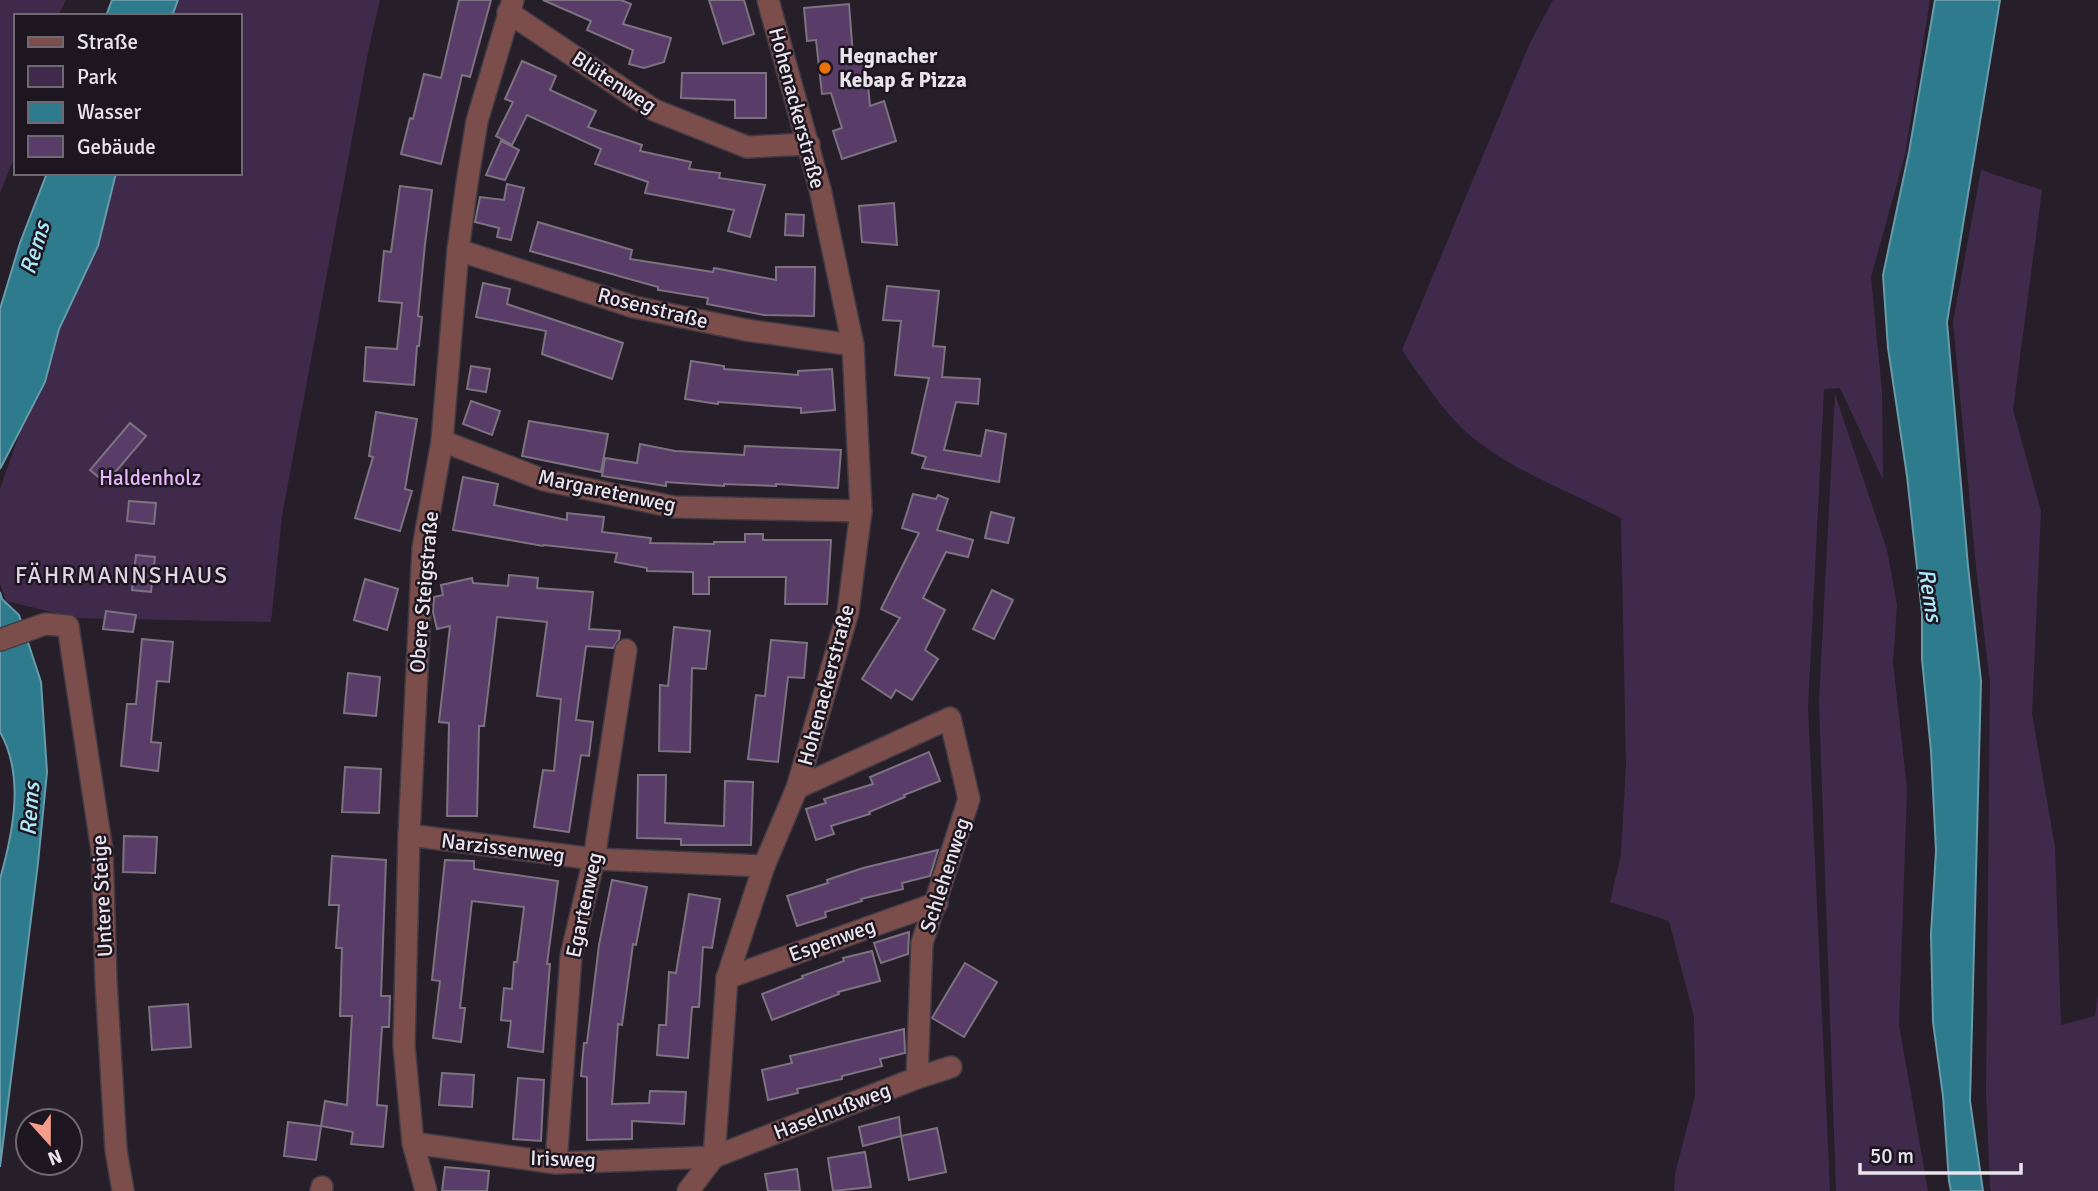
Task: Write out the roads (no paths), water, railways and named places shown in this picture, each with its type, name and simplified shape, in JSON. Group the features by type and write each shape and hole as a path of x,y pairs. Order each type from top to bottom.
{"street":[{"name":"Hohenackerstraße","path":"714,1157 727,978 764,866 797,788 848,612 861,511 853,345 809,144 768,0"},
{"name":"Blütenweg","path":"510,6 654,110 747,147 809,144"},
{"name":"Obere Steigstraße","path":"426,1191 413,1143 404,1046 409,835 423,548 442,441 458,250 477,121 510,6"},
{"name":"Rosenstraße","path":"458,250 634,307 746,330 853,345"},
{"name":"Margaretenweg","path":"442,441 544,480 674,507 861,511"},
{"name":"Untere Steige","path":"0,640 45,624 68,626 102,851 115,1137 123,1191"},
{"name":"Egartenweg","path":"556,1163 571,956 594,859 626,650"},
{"name":"Schlehenweg","path":"797,788 950,718 970,799 922,943 917,1078"},
{"name":"Narzissenweg","path":"409,835 594,859 764,866"},
{"name":"Espenweg","path":"727,978 937,903"},
{"name":"Haselnußweg","path":"714,1157 951,1067"},
{"name":"Irisweg","path":"413,1143 556,1163 714,1157"},
{"path":"688,1191 714,1157"}],"water":[{"path":"112,0 178,0 173,14 107,14"},
{"name":"Rems","path":"1935,0 2000,0 1947,322 1981,681 1970,1101 1983,1191 1951,1191 1949,1181 1943,1096 1933,1022 1931,934 1936,851 1931,751 1922,659 1922,613 1907,476 1888,348 1883,275 1909,152"},
{"name":"Rems","path":"46,175 116,175 98,246 59,329 45,382 0,469 0,309 20,243"},
{"name":"Rems","path":"0,592 2,599 19,615 41,682 47,772 0,1167 0,879 12,824 14,786 8,749 0,732"}],"place":[{"name":"Hegnacher Kebap & Pizza","path":"825,68"}],"district":[{"name":"FÄHRMANNSHAUS","path":"122,575"}],"park label":[{"name":"Haldenholz","path":"150,478"}]}
